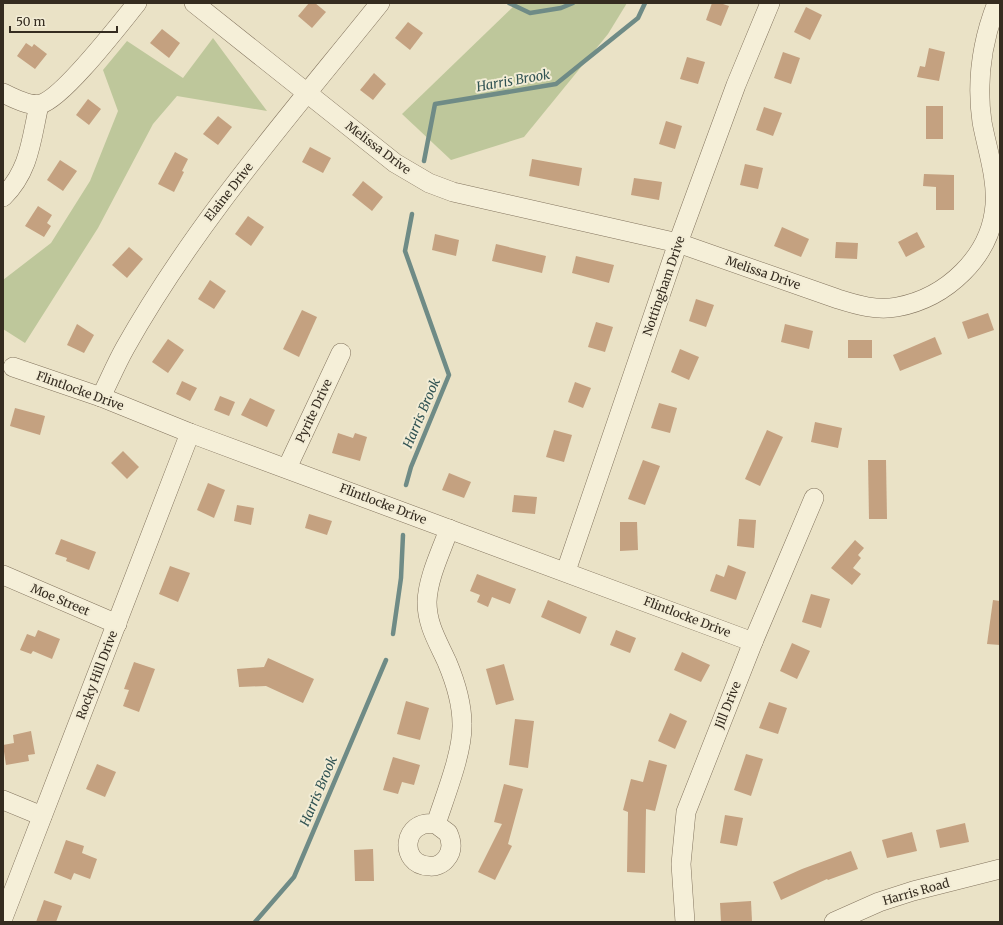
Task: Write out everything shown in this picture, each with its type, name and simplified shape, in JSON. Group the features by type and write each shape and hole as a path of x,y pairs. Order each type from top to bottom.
{"street":[{"path":"3,94 24,102 39,105 49,100 73,78 137,3"},
{"name":"Melissa Drive","path":"194,3 395,163 429,183 479,199 678,243 859,306 877,308 897,307 918,301 952,283 966,270 978,254 987,237 993,216 994,186 982,121 980,74 982,51 988,25 997,3"},
{"name":"Elaine Drive","path":"101,397 132,336 190,244 220,203 380,3"},
{"name":"Nottingham Drive","path":"566,571 678,243 736,85 770,3"},
{"path":"3,198 19,178 30,152 39,105"},
{"name":"Pyrite Drive","path":"288,468 341,353"},
{"name":"Flintlocke Drive","path":"13,367 101,397 190,433 566,571 753,642"},
{"name":"Rocky Hill Drive","path":"3,918 190,433"},
{"name":"Jill Drive","path":"685,922 681,864 686,812 753,642 814,498"},
{"path":"436,824 457,756 463,725 461,708 454,682 428,617 427,602 429,586 449,529"},
{"name":"Moe Street","path":"3,575 117,624"},
{"path":"3,800 42,816"},
{"name":"Harris Road","path":"840,921 879,902 913,891 1000,869"}],"green space":[{"path":"517,3 627,3 608,34 524,137 451,160 402,114"},
{"path":"213,38 267,111 177,96 153,124 98,228 25,343 3,329 3,280 51,243 90,181 118,111 103,70 127,41 183,78"}],"building":[{"path":"309,3 315,3 326,12 312,28 298,16"},
{"path":"712,3 720,3 729,6 721,26 706,20"},
{"path":"806,7 822,15 810,40 794,32"},
{"path":"408,22 423,33 410,50 395,38"},
{"path":"162,29 180,43 169,58 150,43"},
{"path":"26,43 32,47 34,44 47,54 35,69 17,56"},
{"path":"929,48 945,52 939,81 917,77 920,66 925,67"},
{"path":"783,52 800,58 791,84 774,78"},
{"path":"687,57 705,62 698,84 680,79"},
{"path":"374,73 386,84 373,100 360,90"},
{"path":"88,99 101,109 89,125 76,115"},
{"path":"926,106 943,106 943,139 926,139"},
{"path":"764,107 782,113 773,136 756,130"},
{"path":"218,116 232,127 218,145 203,134"},
{"path":"666,121 682,126 675,149 659,144"},
{"path":"310,147 331,158 323,173 302,162"},
{"path":"175,152 188,159 182,171 184,172 174,192 158,184"},
{"path":"532,159 582,168 579,186 529,176"},
{"path":"60,160 77,171 63,191 47,180"},
{"path":"745,164 763,168 758,189 740,185"},
{"path":"924,174 954,175 954,210 936,210 936,187 923,186"},
{"path":"634,178 662,182 659,200 631,195"},
{"path":"363,181 383,197 372,211 352,195"},
{"path":"38,206 52,215 47,223 51,226 44,237 25,226"},
{"path":"248,216 264,227 251,246 235,234"},
{"path":"782,227 809,239 801,257 774,246"},
{"path":"917,232 925,247 906,257 898,242"},
{"path":"435,234 459,240 456,256 432,250"},
{"path":"836,242 858,243 857,259 835,258"},
{"path":"496,244 546,256 542,273 492,261"},
{"path":"129,247 143,259 127,278 112,265"},
{"path":"576,256 614,265 609,283 572,273"},
{"path":"210,280 226,291 214,309 198,299"},
{"path":"696,299 714,305 706,327 689,321"},
{"path":"302,310 317,317 299,357 283,349"},
{"path":"988,313 994,330 968,339 962,322"},
{"path":"596,322 613,327 605,352 588,347"},
{"path":"77,324 94,335 84,353 67,345"},
{"path":"785,324 813,331 809,349 781,342"},
{"path":"935,337 942,354 900,371 893,355"},
{"path":"168,339 184,350 168,373 152,362"},
{"path":"848,340 872,340 872,358 848,358"},
{"path":"680,349 699,357 689,380 671,372"},
{"path":"182,381 197,388 190,401 176,394"},
{"path":"575,382 591,388 583,408 568,402"},
{"path":"220,396 235,402 229,416 214,410"},
{"path":"250,398 275,410 267,427 241,415"},
{"path":"659,403 677,408 670,433 651,428"},
{"path":"15,408 45,416 40,435 10,426"},
{"path":"815,422 842,428 838,448 811,442"},
{"path":"554,430 572,435 564,462 546,457"},
{"path":"767,430 783,437 760,486 745,479"},
{"path":"338,433 353,438 355,433 367,437 360,461 332,453"},
{"path":"123,451 139,467 127,479 111,463"},
{"path":"643,460 660,466 645,505 628,499"},
{"path":"868,460 886,460 887,519 869,519"},
{"path":"449,473 471,482 464,498 442,490"},
{"path":"208,483 225,490 214,518 197,510"},
{"path":"514,495 537,497 535,514 512,512"},
{"path":"237,505 254,508 251,525 234,521"},
{"path":"309,514 332,521 327,535 305,528"},
{"path":"739,519 756,520 754,548 737,546"},
{"path":"620,522 637,522 638,550 620,551"},
{"path":"61,539 96,552 89,570 66,561 67,558 55,554"},
{"path":"855,540 864,548 858,555 861,558 853,568 861,574 852,585 831,568"},
{"path":"728,565 746,572 736,600 710,591 716,574 724,577"},
{"path":"170,566 190,573 178,602 159,594"},
{"path":"477,574 516,589 510,604 492,597 488,607 477,602 480,595 470,591"},
{"path":"811,594 830,599 821,628 802,622"},
{"path":"548,600 587,617 580,634 541,617"},
{"path":"993,600 1000,601 1000,645 987,644"},
{"path":"38,630 60,639 52,659 33,651 31,654 20,650 27,634 35,637"},
{"path":"616,630 636,638 630,653 610,645"},
{"path":"792,643 810,651 797,679 780,671"},
{"path":"682,652 710,665 701,682 674,670"},
{"path":"268,658 314,679 303,703 266,686 239,687 237,669 264,667"},
{"path":"134,662 155,669 139,712 123,706 129,690 124,689"},
{"path":"504,664 514,700 496,705 486,669"},
{"path":"406,701 429,708 420,740 397,734"},
{"path":"769,702 787,708 778,734 759,728"},
{"path":"670,713 687,721 675,749 658,741"},
{"path":"515,719 534,721 528,768 509,765"},
{"path":"31,731 35,754 28,755 29,761 6,765 3,745 14,743 13,735"},
{"path":"746,754 763,759 751,796 734,790"},
{"path":"393,757 420,765 414,785 402,782 398,794 383,790"},
{"path":"649,760 667,765 655,811 646,809 645,873 627,872 628,812 623,810 631,779 643,782"},
{"path":"97,764 116,772 105,797 86,789"},
{"path":"504,784 523,789 508,844 512,846 495,880 478,872 502,824 494,822"},
{"path":"725,815 743,818 737,846 720,843"},
{"path":"965,823 969,842 940,848 936,830"},
{"path":"912,832 917,851 887,858 882,840"},
{"path":"66,840 84,846 82,853 97,859 90,879 74,873 71,880 54,873"},
{"path":"373,849 374,881 355,881 354,850"},
{"path":"851,851 858,869 828,880 827,879 781,900 773,882 802,869"},
{"path":"44,900 62,906 56,922 36,922"},
{"path":"751,901 752,921 721,922 720,903"}],"waterway":[{"path":"509,3 530,13 561,8 573,3"},
{"name":"Harris Brook","path":"424,161 435,104 556,84 638,18 645,3"},
{"name":"Harris Brook","path":"406,485 411,467 449,375 405,251 412,214"},
{"name":"Harris Brook","path":"393,634 401,578 403,535"},
{"name":"Harris Brook","path":"255,922 294,877 386,660"}]}
